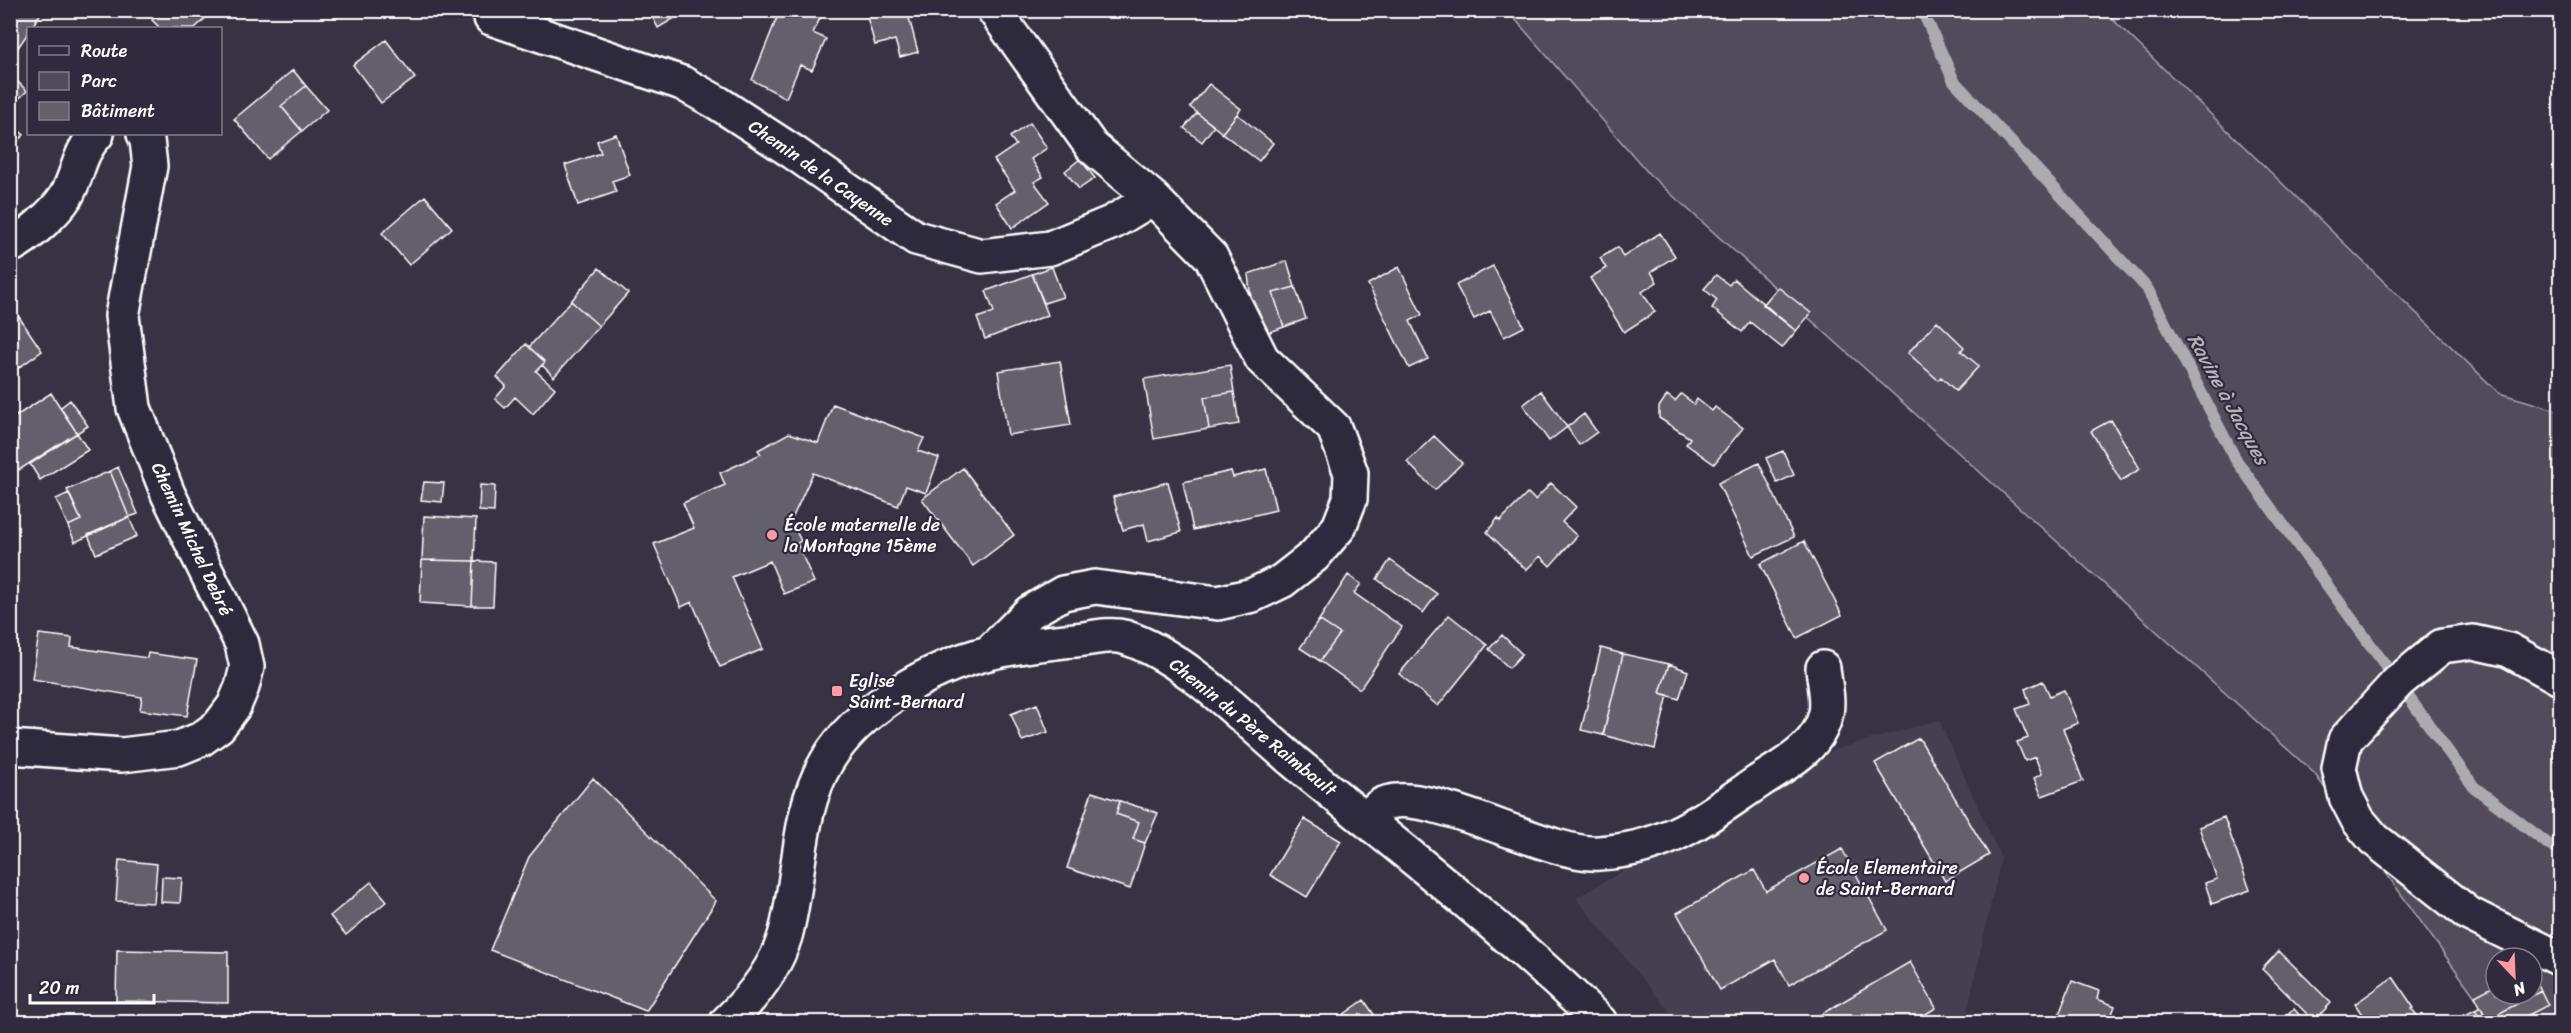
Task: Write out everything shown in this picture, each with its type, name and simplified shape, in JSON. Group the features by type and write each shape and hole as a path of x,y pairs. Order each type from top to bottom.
{"street":[{"path":"989,653 1030,612 1063,593 1095,587 1218,603 1253,595 1282,581 1314,556 1339,528 1350,499 1351,473 1334,428 1262,359 1211,257 1153,198 1092,147 994,10"},
{"name":"Chemin de la Cayenne","path":"491,18 682,83 718,103 784,146 916,238 982,256 1050,248 1113,222 1153,198"},
{"path":"10,246 27,237 66,196 85,145 96,135"},
{"name":"Chemin Michel Debré","path":"10,747 122,755 179,748 201,739 219,726 234,706 247,667 242,644 168,494 134,408 122,315 150,166 144,135"},
{"name":"Chemin du Père Raimbault","path":"727,1023 765,980 785,938 810,800 827,761 853,729 892,695 948,667 989,653 1057,642 1121,636 1172,658 1303,769 1367,819 1568,990 1600,1023"},
{"path":"2560,678 2509,650 2473,642 2442,646 2398,682 2345,740 2339,768 2346,797 2358,820 2374,839 2469,914 2560,959"},
{"path":"1367,819 1380,805 1404,800 1426,804 1549,844 1596,854 1642,848 1687,830 1803,752 1820,733 1827,711 1824,668"}],"shaded area":[{"name":"École Elementaire de Saint-Bernard","path":"1939,720 2001,858 1965,1022 1678,1022 1576,898 1837,749"}],"green space":[{"path":"1508,11 2104,11 2499,393 2560,411 2560,1022 2493,1022 2314,773 1650,175"}],"building":[{"path":"10,10 43,10 32,27 27,27 27,34 17,49 10,45"},
{"path":"163,10 214,10 196,27 159,27 152,20"},
{"path":"649,10 688,10 658,28"},
{"path":"780,10 813,10 822,14 813,33 826,39 812,70 800,65 786,98 752,80"},
{"path":"865,10 907,10 918,52 900,57 895,40 875,45"},
{"path":"386,40 415,78 381,103 353,65"},
{"path":"293,70 306,86 281,106 302,131 268,159 234,119"},
{"path":"10,74 27,91 10,107"},
{"path":"1209,84 1241,109 1222,133 1190,107"},
{"path":"306,86 327,110 302,131 281,106"},
{"path":"1197,113 1214,126 1202,142 1184,128"},
{"path":"1237,114 1273,143 1259,161 1222,133"},
{"path":"10,122 24,135 10,148"},
{"path":"1030,123 1047,148 1031,159 1043,177 1034,182 1049,202 1012,228 996,203 1015,190 994,160 1016,145 1010,137"},
{"path":"616,134 630,175 612,181 616,192 578,205 565,165 601,153 597,141"},
{"path":"1080,159 1095,178 1079,189 1065,171"},
{"path":"425,196 452,228 409,265 382,233"},
{"path":"1660,233 1675,256 1651,272 1657,282 1642,292 1655,312 1624,332 1590,278 1606,268 1600,258 1618,247 1623,257"},
{"path":"1287,261 1295,287 1273,293 1284,327 1267,333 1251,299 1248,274"},
{"path":"1493,266 1524,327 1504,337 1490,311 1474,319 1456,285"},
{"path":"1052,267 1063,297 1044,303 1032,274"},
{"path":"1399,267 1422,315 1410,321 1428,359 1409,368 1368,284"},
{"path":"599,268 628,293 599,326 571,301"},
{"path":"1032,274 1048,315 985,339 977,318 994,312 986,291"},
{"path":"1716,275 1729,285 1734,279 1796,331 1782,348 1750,322 1742,332 1712,308 1717,300 1704,289"},
{"path":"1295,287 1306,319 1284,327 1273,293"},
{"path":"1778,287 1811,313 1796,331 1763,305"},
{"path":"571,301 599,326 554,377 542,365 545,362 529,347"},
{"path":"15,311 42,351 10,374 10,314"},
{"path":"1937,321 1964,347 1961,351 1979,366 1956,391 1941,377 1938,380 1908,353"},
{"path":"526,344 545,362 536,371 555,388 533,414 515,397 505,408 495,399 506,386 497,377"},
{"path":"1060,361 1071,425 1008,435 998,371"},
{"path":"1230,365 1234,392 1204,397 1209,429 1154,439 1144,379"},
{"path":"1541,391 1567,427 1549,441 1523,405"},
{"path":"1234,392 1239,424 1209,429 1204,397"},
{"path":"51,393 77,433 19,470 10,457 10,420"},
{"path":"1681,394 1694,404 1697,399 1712,411 1715,407 1743,428 1714,464 1686,444 1690,438 1659,418 1659,407 1667,395 1675,401"},
{"path":"70,400 88,426 77,433 60,408"},
{"path":"833,404 924,438 918,451 939,458 926,493 906,486 898,506 813,473 791,521 801,541 797,543 814,582 784,594 770,561 732,577 763,649 720,667 692,602 681,607 654,544 694,528 683,503 725,485 720,473 761,454 758,450 789,433 818,443"},
{"path":"1584,414 1597,432 1579,445 1567,427"},
{"path":"2111,420 2140,469 2121,481 2091,431"},
{"path":"77,433 88,450 40,480 30,464"},
{"path":"1434,436 1462,463 1435,490 1407,462"},
{"path":"1783,451 1794,475 1777,483 1766,458"},
{"path":"1759,463 1794,537 1753,556 1718,483"},
{"path":"118,467 138,514 129,517 110,471"},
{"path":"963,468 1014,535 973,566 922,499"},
{"path":"1266,469 1276,510 1193,530 1183,482 1231,471 1233,477"},
{"path":"110,471 129,517 75,542 68,526 81,520 67,490"},
{"path":"424,482 444,483 442,502 421,500"},
{"path":"1168,482 1181,532 1148,541 1144,524 1123,530 1113,497"},
{"path":"1551,483 1576,507 1562,522 1577,536 1550,566 1540,556 1526,570 1487,532 1498,518 1500,521 1528,493 1535,500"},
{"path":"480,485 495,486 494,512 479,511"},
{"path":"69,493 81,520 68,526 56,499"},
{"path":"424,516 476,519 474,561 422,560"},
{"path":"129,517 137,536 96,554 88,535"},
{"path":"1804,541 1842,615 1797,638 1760,564"},
{"path":"422,560 474,561 472,606 420,603"},
{"path":"1390,560 1437,594 1423,613 1377,579"},
{"path":"474,561 495,562 493,606 472,606"},
{"path":"1348,575 1361,584 1354,593 1402,627 1360,689 1320,661 1340,634 1319,620"},
{"path":"1449,615 1487,645 1438,706 1399,674"},
{"path":"1319,620 1340,634 1320,661 1300,648"},
{"path":"39,634 72,638 71,647 147,658 148,653 197,660 187,716 140,710 142,697 32,679"},
{"path":"1502,635 1522,654 1509,668 1489,649"},
{"path":"1601,648 1623,654 1603,735 1581,730"},
{"path":"1623,654 1669,664 1660,693 1668,695 1655,749 1603,735"},
{"path":"1669,664 1688,671 1679,699 1660,693"},
{"path":"2043,681 2050,696 2064,690 2078,723 2063,729 2083,781 2042,796 2034,778 2042,774 2035,757 2025,761 2017,742 2028,738 2016,709 2030,704 2025,689"},
{"path":"1037,704 1048,732 1022,741 1011,714"},
{"path":"1919,738 1989,855 1945,881 1875,763"},
{"path":"593,778 716,901 646,1011 490,950 529,857"},
{"path":"1092,792 1120,801 1116,814 1139,822 1133,839 1145,843 1130,889 1067,868"},
{"path":"1120,801 1158,813 1145,843 1133,839 1139,822 1116,814"},
{"path":"2224,817 2250,890 2212,904 2205,883 2217,879 2199,827"},
{"path":"1304,819 1341,841 1307,897 1270,875"},
{"path":"1842,849 1887,930 1789,985 1775,959 1720,990 1677,913 1754,870 1766,891"},
{"path":"119,860 157,864 154,903 116,901"},
{"path":"162,877 182,878 180,903 161,902"},
{"path":"371,882 387,901 346,935 330,916"},
{"path":"117,950 228,952 228,1003 116,1001"},
{"path":"2279,951 2331,1003 2314,1021 2262,969"},
{"path":"1910,962 1936,1008 1912,1022 1808,1022"},
{"path":"2393,977 2422,1022 2386,1022 2380,1014 2367,1022 2355,1004"},
{"path":"2072,981 2099,991 2097,999 2115,1006 2109,1022 2056,1022"},
{"path":"2484,991 2484,1006 2513,1006 2487,1020 2475,996"},
{"path":"2544,997 2548,1005 2515,1022 2482,1022 2475,1010 2481,1007 2487,1020 2513,1006 2544,1006"},
{"path":"1364,1000 1379,1022 1333,1022"},
{"path":"2294,1009 2304,1020 2302,1022 2280,1022"},
{"path":"2475,1010 2482,1022 2459,1022 2457,1019"}],"waterway":[{"name":"Ravine à Jacques","path":"1922,10 1954,81 2147,288 2236,460 2474,787 2548,844 2560,850"}],"place":[{"name":"École maternelle de la Montagne 15ème","path":"772,535"},
{"name":"Eglise Saint-Bernard","path":"837,691"},
{"name":"École Elementaire de Saint-Bernard","path":"1804,878"}]}
